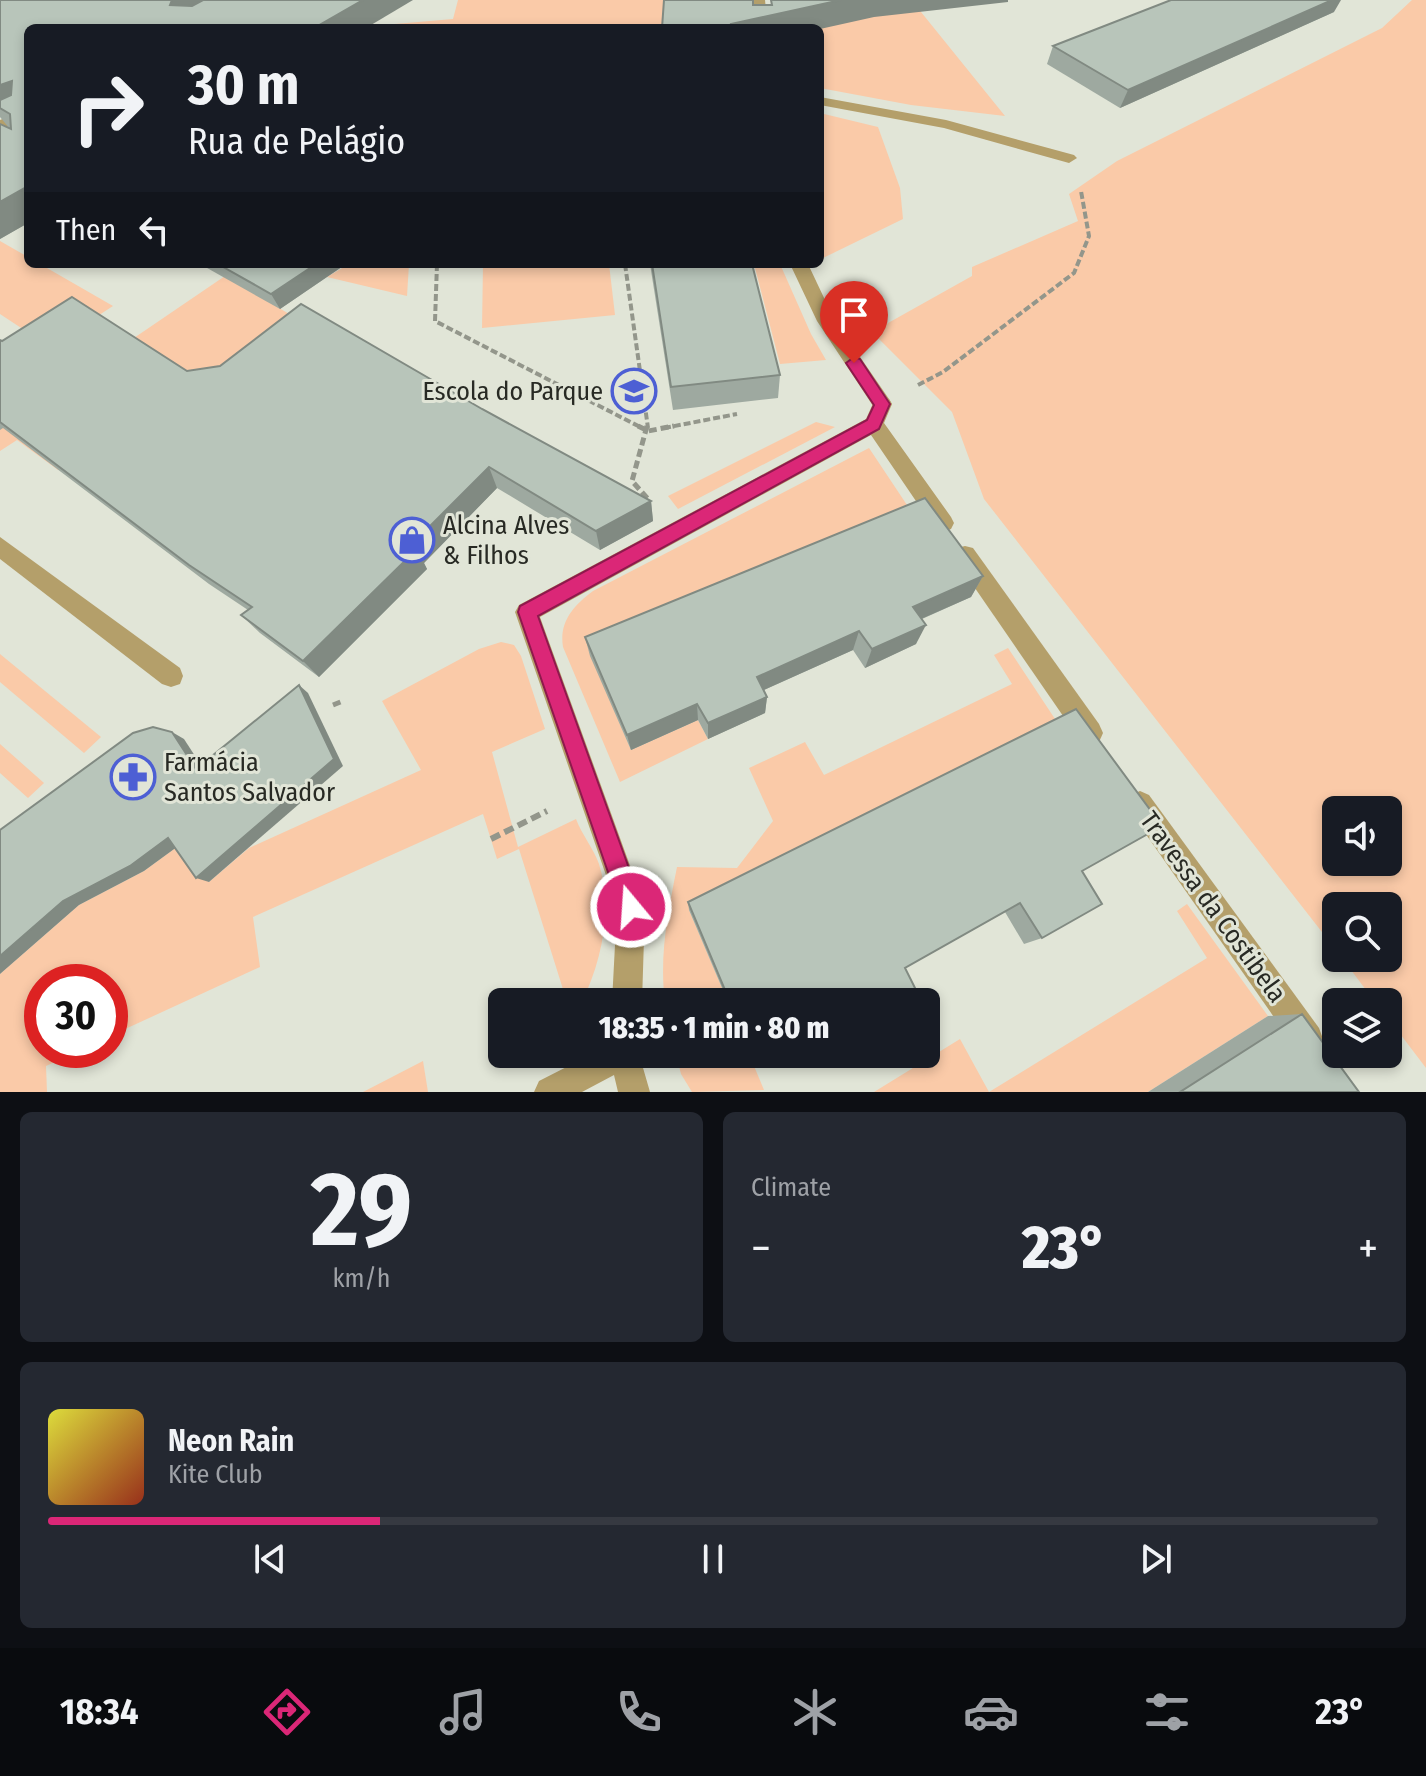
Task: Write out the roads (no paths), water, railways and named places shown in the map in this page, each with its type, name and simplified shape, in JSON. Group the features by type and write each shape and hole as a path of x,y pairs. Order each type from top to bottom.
{"street":[{"path":"759,0 761,24"},
{"path":"824,102 946,124 1069,158"},
{"path":"0,126 24,114"},
{"path":"801,268 826,321 878,414 1101,748"},
{"path":"628,988 631,907 527,612 878,414"},
{"path":"0,546 171,676"},
{"name":"Travessa da Costibela","path":"1128,787 1319,1054"},
{"path":"550,1092 597,1068"},
{"path":"628,1068 634,1092"}],"place":[{"name":"Escola do Parque","path":"634,391"},
{"name":"Alcina Alves & Filhos","path":"412,540"},
{"name":"Farmácia Santos Salvador","path":"133,777"}]}
